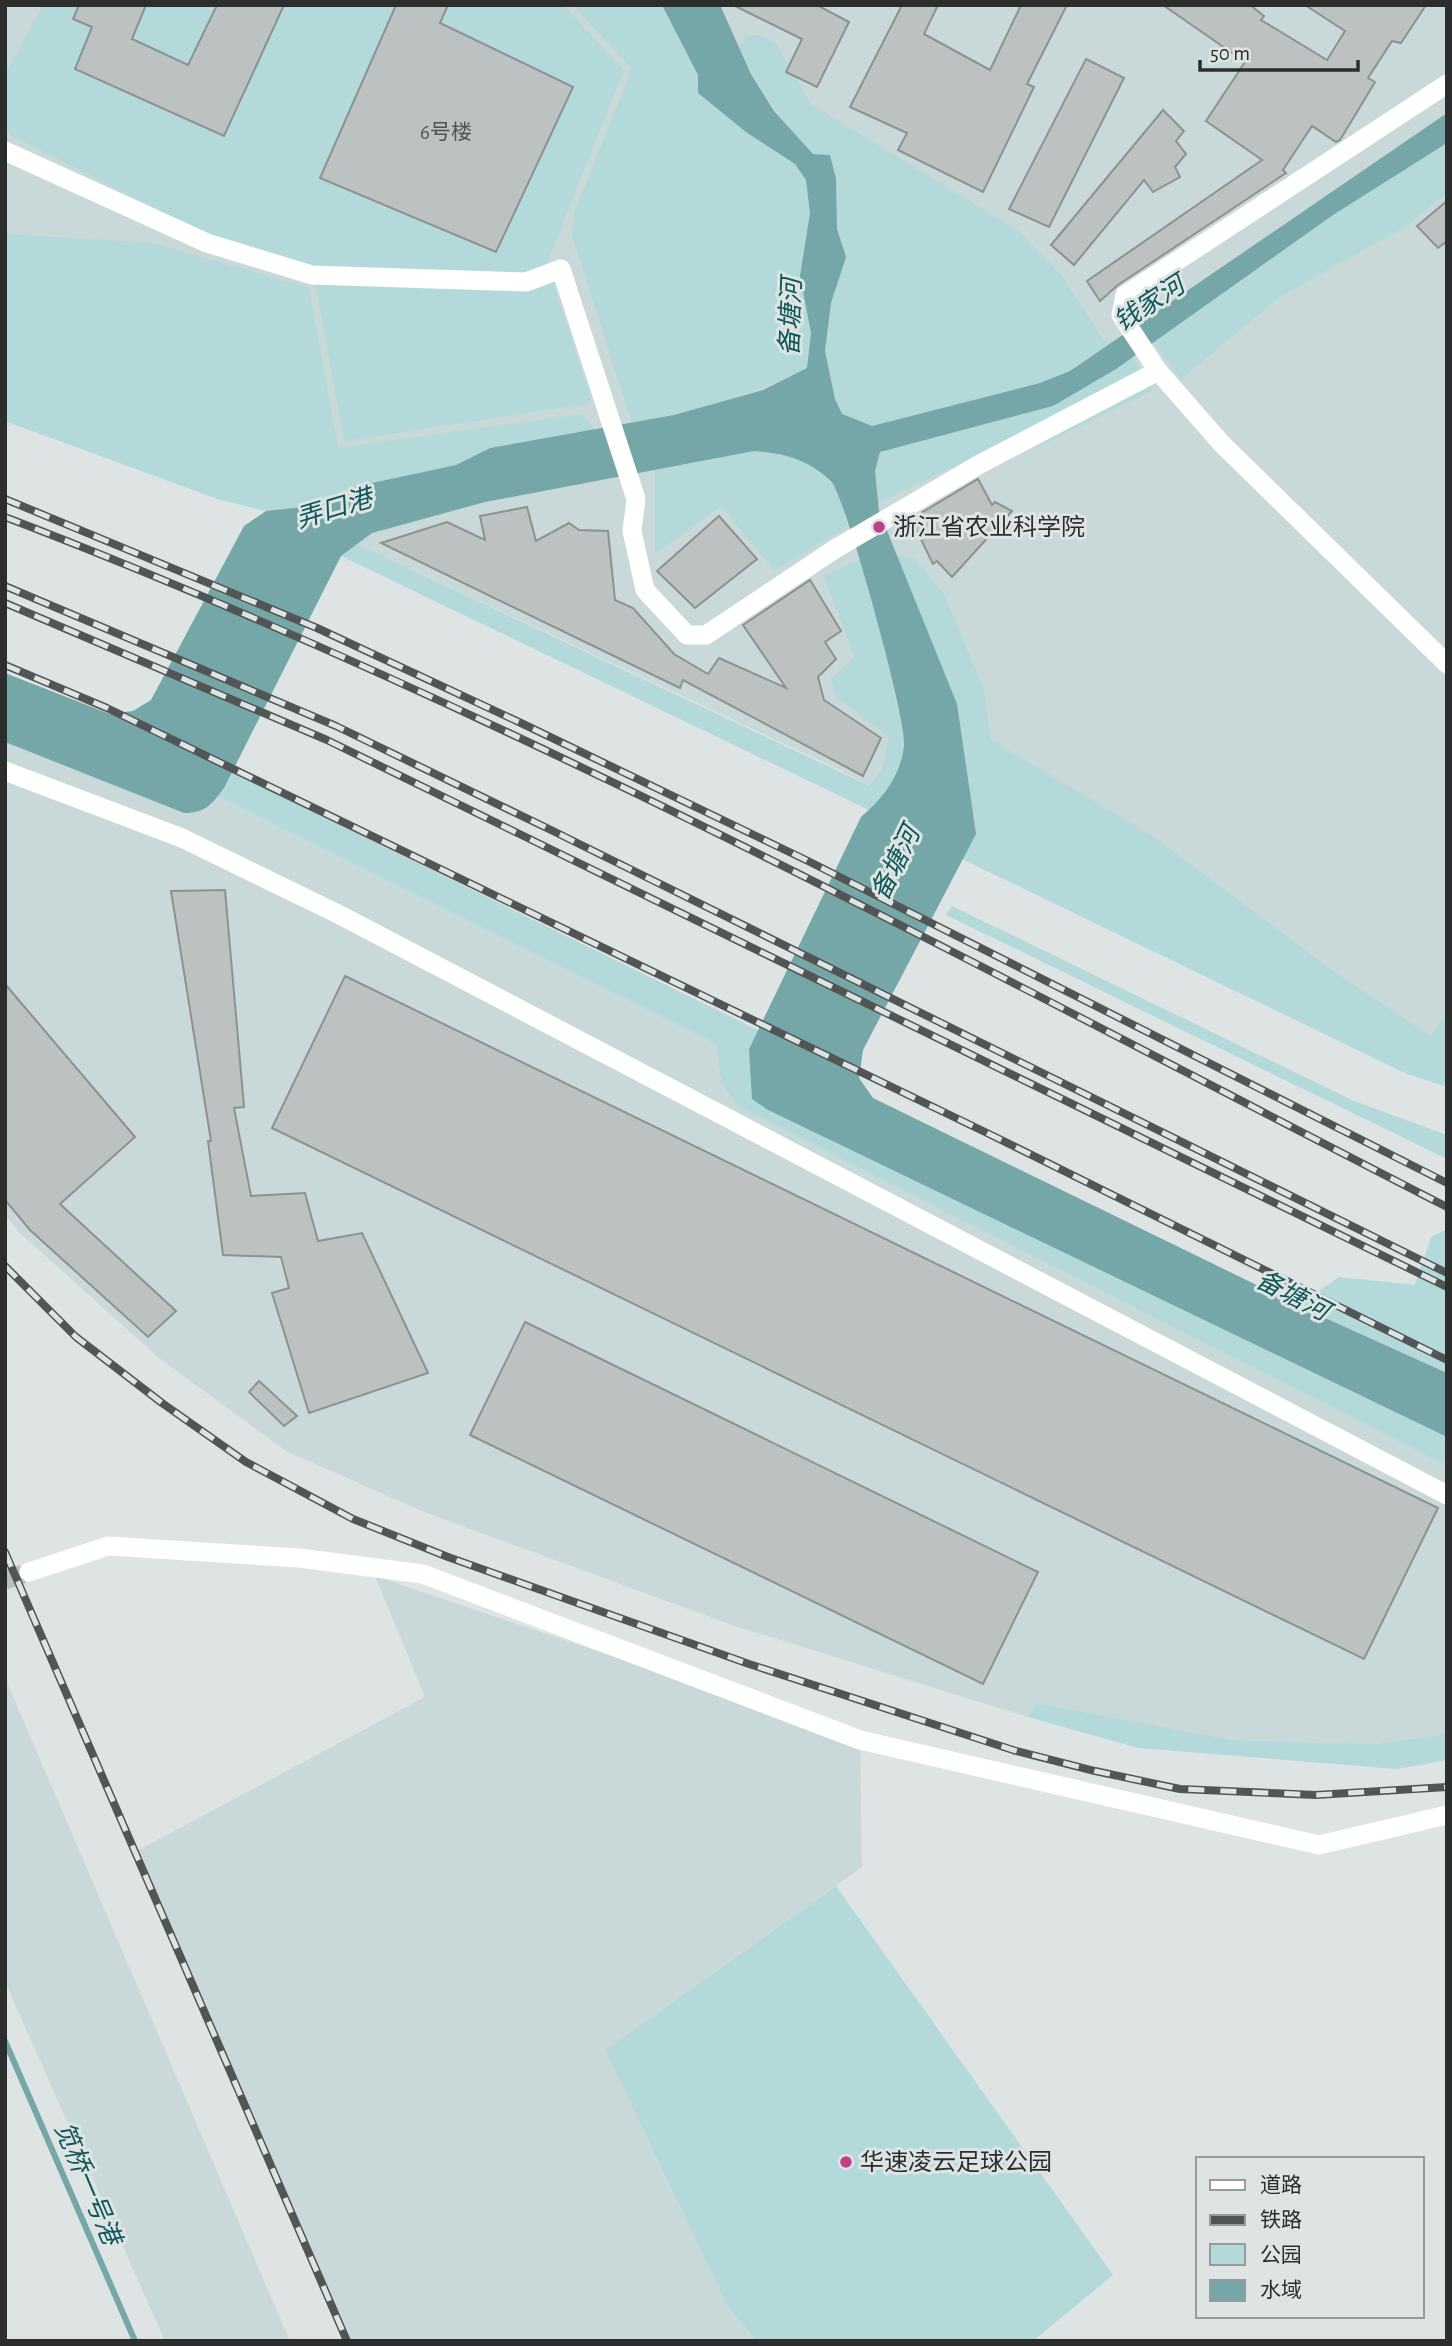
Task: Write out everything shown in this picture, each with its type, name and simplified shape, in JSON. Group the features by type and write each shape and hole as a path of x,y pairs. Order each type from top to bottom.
{"street":[{"path":"1447,85 1125,295 1121,315 1158,371 1222,444 1447,664"},
{"path":"7,150 207,243 313,275 526,282 561,269 636,499 632,531 645,590 687,635 706,635 835,548 1013,445 1158,371"},
{"path":"5,771 181,838 340,915 1447,1495"},
{"path":"29,1572 108,1546 299,1558 423,1574 860,1740 1319,1845 1447,1815"}],"shaded area":[{"name":"浙江省农业科学院","path":"5,5 1447,5 1447,1056 1115,910 821,761 357,544 266,511 218,499 5,421"},
{"path":"5,742 184,813 212,805 218,796 716,1044 721,1082 737,1106 1447,1466 1447,1734 1375,1744 1233,1740 1036,1703 1028,1717 732,1625 424,1512 286,1451 159,1358 20,1233 5,1215"},
{"path":"375,1576 860,1740 862,1867 605,2050 726,2303 756,2341 345,2341 135,1852 425,1697"},
{"path":"5,1678 290,2341 165,2341 5,1982"}],"green space":[{"path":"43,5 563,5 624,70 547,263 592,403 344,441 312,265 213,237 10,135 5,124 5,75"},
{"path":"573,5 662,5 698,75 698,93 795,164 806,180 810,213 800,276 811,333 807,368 765,387 721,402 632,423 572,235 575,211 632,69"},
{"path":"759,35 775,42 811,104 1019,231 1061,275 1107,345 1070,371 1040,383 872,426 842,414 835,399 825,351 831,303 846,257 837,229 836,179 830,155 813,154 791,129 754,77 739,47 747,36"},
{"path":"1447,143 1447,193 1405,227 1281,296 1181,379 1153,342 1333,215"},
{"path":"5,234 154,243 309,288 338,448 582,414 595,429 490,448 456,465 358,486 321,505 266,511 218,499 5,421"},
{"path":"1133,357 1153,390 1037,447 1016,436 878,503 875,471 880,452 1053,406"},
{"path":"754,451 798,459 827,475 834,484 848,527 774,570 721,506 655,554 655,470"},
{"path":"357,544 870,786 883,768 889,737 836,697 831,679 854,657 824,576 859,559 877,615 905,744 896,774 884,797 869,810 341,556"},
{"path":"897,555 914,558 945,596 983,688 991,740 1148,833 1336,973 1431,1036 1447,1012 1447,1087 1405,1073 962,859 976,834 965,773"},
{"path":"232,772 758,1030 749,1049 768,1110 1447,1437 1447,1466 737,1106 721,1082 716,1044 218,796"},
{"path":"952,906 1354,1101 1447,1135 1447,1159 946,915"},
{"path":"1447,1229 1447,1373 1298,1305 1339,1277 1415,1285 1431,1237"},
{"path":"1036,1703 1233,1740 1375,1744 1447,1734 1447,1760 1397,1769 1138,1748 1028,1717"},
{"name":"华速凌云足球公园","path":"836,1886 1113,2275 1033,2341 756,2341 726,2303 605,2050"}],"water":[{"path":"662,5 720,5 751,74 774,111 813,154 830,155 836,179 837,229 846,257 831,303 825,351 835,399 842,414 872,426 1040,383 1070,371 1447,113 1447,143 1333,215 1116,369 1053,406 880,452 875,471 879,511 957,704 976,834 863,1050 859,1078 873,1098 1310,1311 1447,1373 1447,1437 768,1110 752,1099 749,1049 861,817 877,802 895,777 904,746 903,729 886,656 849,525 831,481 804,462 775,453 754,451 485,502 372,533 341,556 225,786 213,802 198,811 184,813 5,742 5,673 110,714 133,711 151,700 244,526 266,511 321,505 358,486 456,465 490,448 674,415 763,390 807,368 811,333 800,276 810,213 806,180 795,164 746,132 698,93 698,75"}],"building":[{"path":"79,5 146,5 132,39 188,65 217,5 284,5 224,136 75,69 92,27 73,19"},
{"path":"396,5 448,5 440,23 573,87 496,252 320,178"},
{"path":"733,5 817,5 849,22 817,87 786,72 802,39"},
{"path":"902,5 938,5 924,34 990,70 1021,5 1067,5 1027,84 1034,87 983,192 898,150 907,133 850,107"},
{"path":"1163,5 1250,5 1264,16 1261,20 1327,60 1345,31 1305,5 1426,5 1401,43 1392,41 1368,78 1375,82 1340,140 1336,142 1312,126 1283,170 1286,173 1118,285 1100,301 1087,281 1262,160 1206,121 1245,62"},
{"path":"1086,59 1124,78 1049,227 1009,209"},
{"path":"1163,110 1184,131 1176,141 1186,154 1175,167 1180,177 1153,192 1144,180 1074,265 1051,245"},
{"path":"1447,201 1447,241 1438,248 1417,226"},
{"path":"978,479 992,505 995,502 1012,511 952,577 937,561 933,564 911,519"},
{"path":"527,507 536,541 569,523 579,530 608,531 615,600 633,608 674,654 708,674 719,658 786,688 743,625 810,580 841,631 825,642 836,659 818,677 824,700 881,738 863,776 683,680 680,688 381,543 447,522 485,540 480,516"},
{"path":"719,516 757,559 695,608 657,571"},
{"path":"225,890 244,1107 234,1108 251,1196 305,1193 318,1241 362,1233 428,1373 309,1413 272,1293 289,1288 281,1257 223,1255 208,1141 211,1141 171,891"},
{"path":"345,976 1438,1508 1364,1659 272,1128"},
{"path":"5,984 135,1137 60,1204 176,1311 148,1337 30,1230 5,1200"},
{"path":"525,1322 1038,1572 983,1684 470,1435"},
{"path":"259,1381 297,1416 284,1426 249,1392"}],"waterway":[{"name":"笕桥一号港","path":"5,2041 135,2341"}],"tunnel":[{"path":"5,1580 29,1572"}],"railway":[{"path":"5,499 317,628 521,723 808,861 1447,1183"},
{"path":"5,517 190,591 374,671 555,755 914,932 1447,1207"},
{"path":"5,586 336,726 1447,1273"},
{"path":"5,603 327,740 1447,1287"},
{"path":"5,665 107,708 985,1132 1447,1360"},
{"path":"5,1266 76,1337 162,1403 246,1462 353,1519 448,1557 749,1664 1013,1750 1095,1771 1180,1789 1316,1795 1447,1787"},
{"path":"5,1552 347,2341"}],"place":[{"name":"浙江省农业科学院","path":"879,527"},
{"name":"华速凌云足球公园","path":"846,2162"}],"water label":[{"name":"钱家河","path":"1149,303"},
{"name":"备塘河","path":"790,317"},
{"name":"弄口港","path":"334,508"},
{"name":"备塘河","path":"895,863"},
{"name":"备塘河","path":"1293,1295"}]}
